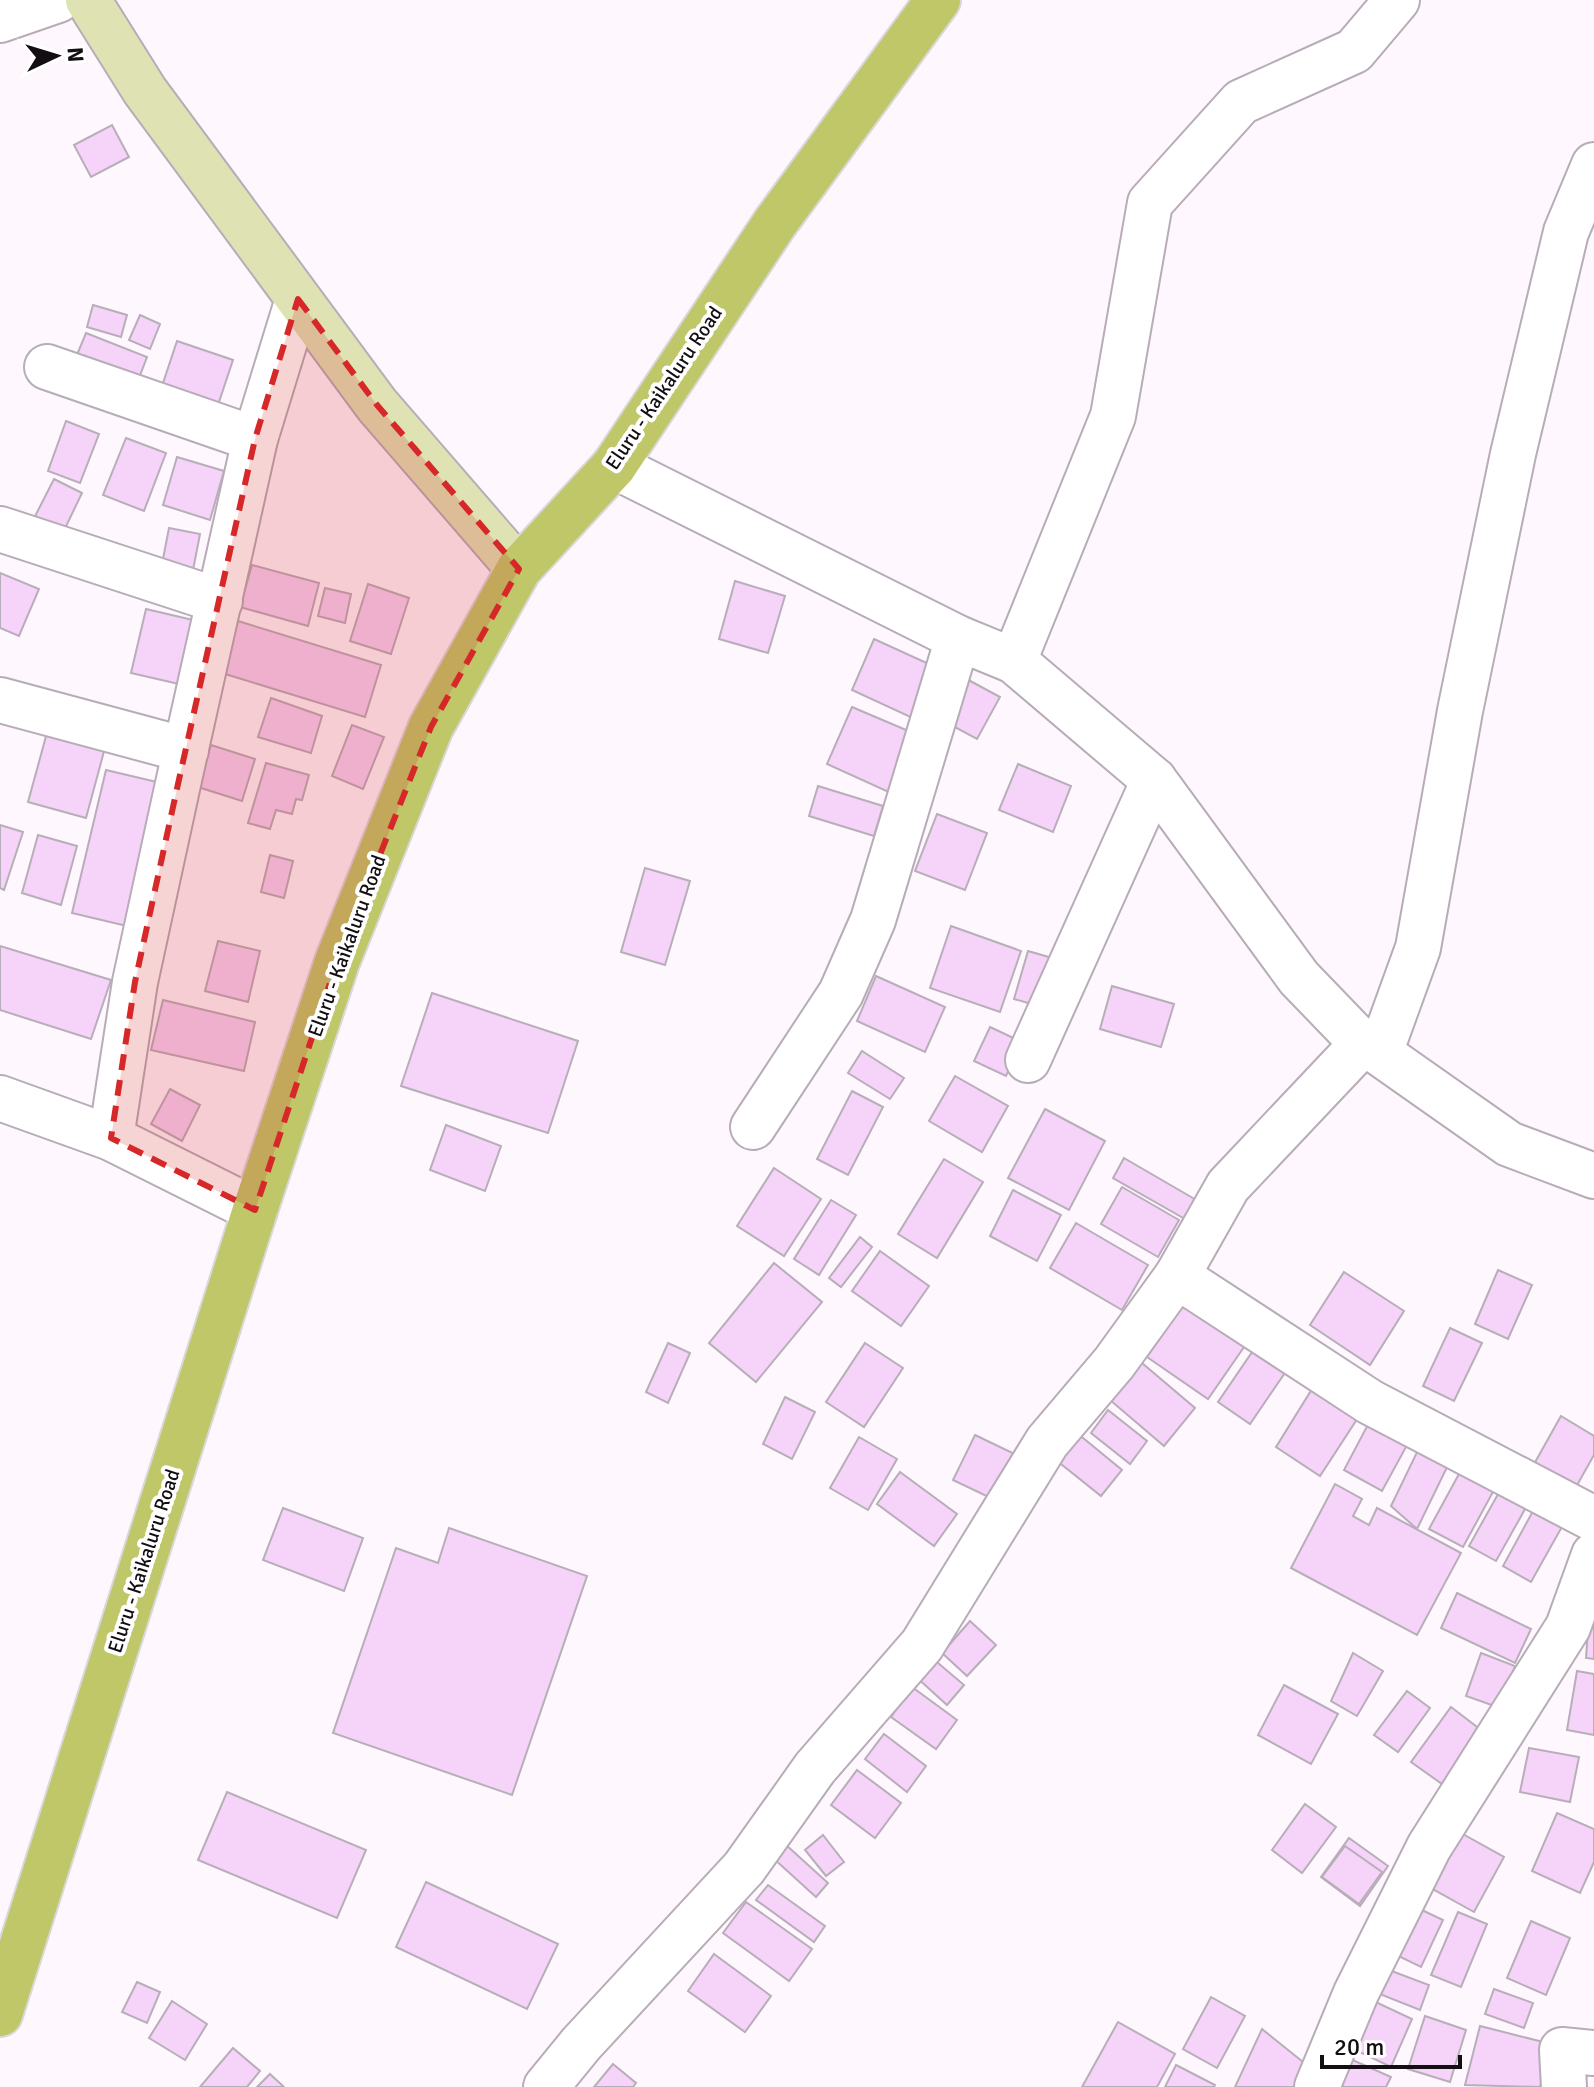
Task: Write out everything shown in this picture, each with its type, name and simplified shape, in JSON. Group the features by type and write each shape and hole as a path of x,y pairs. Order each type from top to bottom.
{"main road":[{"path":"88,0 145,91 377,405 519,569"},
{"name":"Eluru - Kaikaluru Road","path":"0,2014 255,1210 337,962 431,727 519,569 614,466 775,223 938,0"}],"street":[{"path":"0,20 58,0"},
{"path":"1014,661 1113,416 1150,203 1241,102 1354,51 1397,0"},
{"path":"546,2087 581,2044 744,1868 815,1768 922,1645 1047,1442 1114,1363 1177,1276 1228,1186 1372,1048 1418,948 1460,711 1513,454 1566,232 1590,184"},
{"path":"111,1138 135,982 255,439 298,299"},
{"path":"47,367 255,439"},
{"path":"614,466 958,638 1014,661 1154,780 1299,978 1372,1048 1509,1144 1594,1176"},
{"path":"0,529 220,601"},
{"path":"753,1127 841,993 873,920 958,638"},
{"path":"0,700 186,750"},
{"path":"1028,1060 1154,780"},
{"path":"0,1098 111,1138 255,1210"},
{"path":"1177,1276 1370,1402 1594,1519"},
{"path":"1317,2087 1356,1993 1429,1847 1568,1627 1594,1555"},
{"path":"1564,2087 1562,2050 1594,2053"}],"highlighted area":[{"path":"298,299 377,405 519,569 431,727 337,962 255,1210 111,1138 135,982 178,784 255,439"}],"building":[{"path":"112,125 129,157 91,177 74,145"},
{"path":"93,305 127,315 121,337 87,327"},
{"path":"140,315 160,324 150,349 129,340"},
{"path":"86,333 147,357 136,386 74,362"},
{"path":"177,341 233,360 216,411 160,392"},
{"path":"66,421 99,434 80,483 48,471"},
{"path":"126,438 166,453 144,511 103,495"},
{"path":"177,457 224,471 210,520 163,505"},
{"path":"54,479 82,493 59,541 30,526"},
{"path":"169,528 200,534 193,570 162,564"},
{"path":"252,565 319,583 308,626 240,607"},
{"path":"0,573 39,589 19,636 0,628"},
{"path":"735,581 785,596 768,653 719,639"},
{"path":"368,584 409,598 391,654 350,641"},
{"path":"325,588 351,594 345,623 318,616"},
{"path":"146,609 193,620 179,684 131,673"},
{"path":"238,621 381,665 365,717 222,673"},
{"path":"874,639 942,670 919,721 852,690"},
{"path":"961,676 1000,697 977,739 938,718"},
{"path":"271,698 322,716 311,753 258,737"},
{"path":"852,707 918,735 893,794 827,764"},
{"path":"352,725 384,737 363,789 332,776"},
{"path":"48,729 106,744 86,818 28,802"},
{"path":"211,745 255,759 242,801 198,787"},
{"path":"266,763 309,775 302,800 296,799 292,814 276,810 270,829 248,823"},
{"path":"1018,764 1071,786 1053,832 999,810"},
{"path":"106,770 161,783 127,926 72,913"},
{"path":"818,786 883,806 874,836 809,816"},
{"path":"937,814 987,833 965,890 915,871"},
{"path":"0,825 23,832 4,890 0,888"},
{"path":"38,835 77,846 61,905 22,893"},
{"path":"270,855 293,861 284,898 261,892"},
{"path":"645,868 690,881 665,965 621,952"},
{"path":"951,926 1021,951 1000,1012 930,988"},
{"path":"218,941 260,951 248,1002 205,991"},
{"path":"0,946 111,980 91,1039 0,1010"},
{"path":"1028,951 1059,960 1045,1008 1014,999"},
{"path":"876,976 945,1007 925,1052 857,1021"},
{"path":"1112,986 1174,1004 1161,1047 1100,1029"},
{"path":"432,993 578,1041 548,1133 401,1086"},
{"path":"163,1000 255,1022 244,1071 151,1050"},
{"path":"990,1027 1022,1042 1006,1076 974,1061"},
{"path":"862,1051 904,1078 890,1099 848,1073"},
{"path":"955,1076 1008,1106 982,1152 929,1121"},
{"path":"170,1089 200,1105 182,1141 151,1124"},
{"path":"852,1091 883,1107 848,1175 817,1159"},
{"path":"1045,1109 1105,1141 1069,1210 1008,1178"},
{"path":"446,1125 501,1146 485,1191 430,1170"},
{"path":"1124,1158 1210,1208 1199,1227 1113,1178"},
{"path":"944,1159 983,1182 937,1258 898,1234"},
{"path":"774,1168 821,1199 784,1256 737,1226"},
{"path":"1122,1187 1179,1220 1158,1257 1101,1224"},
{"path":"1013,1190 1061,1215 1037,1261 990,1236"},
{"path":"831,1200 856,1215 819,1275 794,1259"},
{"path":"1076,1223 1148,1265 1122,1310 1050,1268"},
{"path":"860,1237 872,1247 841,1287 829,1278"},
{"path":"880,1251 929,1286 901,1326 852,1291"},
{"path":"774,1263 822,1302 756,1382 709,1343"},
{"path":"1498,1270 1532,1285 1508,1339 1475,1324"},
{"path":"1344,1272 1404,1311 1370,1365 1310,1325"},
{"path":"1192,1292 1253,1334 1208,1399 1147,1357"},
{"path":"1450,1328 1482,1343 1454,1401 1423,1386"},
{"path":"1259,1342 1291,1364 1250,1424 1218,1402"},
{"path":"668,1343 690,1353 668,1403 646,1392"},
{"path":"865,1343 903,1368 864,1427 826,1402"},
{"path":"1142,1363 1195,1408 1164,1446 1110,1400"},
{"path":"1317,1381 1363,1410 1320,1476 1276,1447"},
{"path":"785,1397 815,1412 792,1459 763,1444"},
{"path":"1108,1410 1147,1441 1130,1464 1091,1433"},
{"path":"1373,1415 1412,1436 1382,1491 1344,1470"},
{"path":"1561,1416 1594,1436 1594,1455 1576,1487 1534,1464"},
{"path":"1077,1433 1122,1470 1101,1496 1056,1460"},
{"path":"975,1435 1023,1458 1001,1503 953,1480"},
{"path":"859,1437 897,1459 868,1510 830,1488"},
{"path":"1420,1446 1450,1461 1417,1529 1391,1506"},
{"path":"1466,1461 1500,1479 1463,1547 1429,1529"},
{"path":"900,1472 957,1514 934,1546 877,1504"},
{"path":"1335,1484 1362,1499 1353,1516 1369,1525 1377,1508 1461,1553 1417,1635 1291,1568"},
{"path":"1502,1487 1529,1502 1496,1561 1469,1546"},
{"path":"1539,1500 1568,1516 1531,1582 1503,1566"},
{"path":"283,1508 363,1538 344,1591 263,1560"},
{"path":"449,1528 587,1576 512,1795 333,1733 396,1548 438,1563"},
{"path":"1457,1593 1531,1629 1515,1663 1441,1628"},
{"path":"1589,1615 1594,1615 1594,1659 1586,1658"},
{"path":"970,1621 996,1645 967,1676 942,1653"},
{"path":"1353,1653 1383,1671 1357,1716 1331,1701"},
{"path":"1481,1653 1515,1666 1500,1708 1466,1696"},
{"path":"931,1657 964,1685 947,1705 915,1676"},
{"path":"1577,1671 1594,1674 1594,1735 1567,1730"},
{"path":"1284,1685 1338,1714 1311,1764 1258,1735"},
{"path":"912,1687 957,1720 936,1749 891,1717"},
{"path":"1407,1691 1430,1708 1398,1752 1374,1735"},
{"path":"1451,1707 1481,1730 1442,1784 1411,1762"},
{"path":"884,1734 926,1766 907,1792 865,1759"},
{"path":"1529,1748 1579,1757 1570,1802 1520,1792"},
{"path":"857,1770 901,1803 875,1838 831,1805"},
{"path":"227,1792 366,1850 337,1918 198,1860"},
{"path":"1305,1804 1336,1827 1302,1873 1272,1850"},
{"path":"1557,1813 1594,1829 1594,1862 1580,1893 1532,1871"},
{"path":"1461,1833 1504,1857 1474,1912 1431,1888"},
{"path":"823,1835 844,1862 826,1876 805,1850"},
{"path":"1349,1838 1388,1866 1360,1906 1321,1877"},
{"path":"785,1844 828,1883 816,1897 773,1858"},
{"path":"1345,1846 1382,1872 1359,1904 1322,1877"},
{"path":"426,1882 558,1944 527,2009 396,1947"},
{"path":"768,1885 825,1926 814,1942 756,1900"},
{"path":"746,1902 812,1949 789,1981 723,1933"},
{"path":"1405,1902 1443,1920 1421,1967 1382,1948"},
{"path":"1458,1912 1487,1924 1461,1987 1431,1975"},
{"path":"1531,1921 1570,1938 1546,1995 1507,1978"},
{"path":"714,1954 771,1996 745,2032 688,1991"},
{"path":"1381,1967 1429,1985 1420,2010 1372,1991"},
{"path":"137,1982 160,1992 147,2023 122,2012"},
{"path":"1494,1989 1533,2003 1524,2028 1485,2014"},
{"path":"1211,1997 1245,2016 1217,2068 1183,2049"},
{"path":"1367,1998 1412,2019 1391,2067 1345,2045"},
{"path":"172,2001 207,2024 185,2060 149,2038"},
{"path":"1425,2016 1466,2030 1450,2082 1408,2069"},
{"path":"1118,2022 1175,2054 1157,2087 1082,2087"},
{"path":"1480,2026 1551,2044 1540,2087 1465,2085"},
{"path":"1262,2029 1308,2066 1296,2087 1235,2087"},
{"path":"233,2048 260,2071 247,2087 200,2087"},
{"path":"1348,2058 1391,2077 1386,2087 1335,2087"},
{"path":"613,2064 636,2083 633,2087 594,2087"},
{"path":"1176,2065 1215,2085 1214,2087 1165,2087"},
{"path":"270,2074 284,2087 257,2087"}]}
